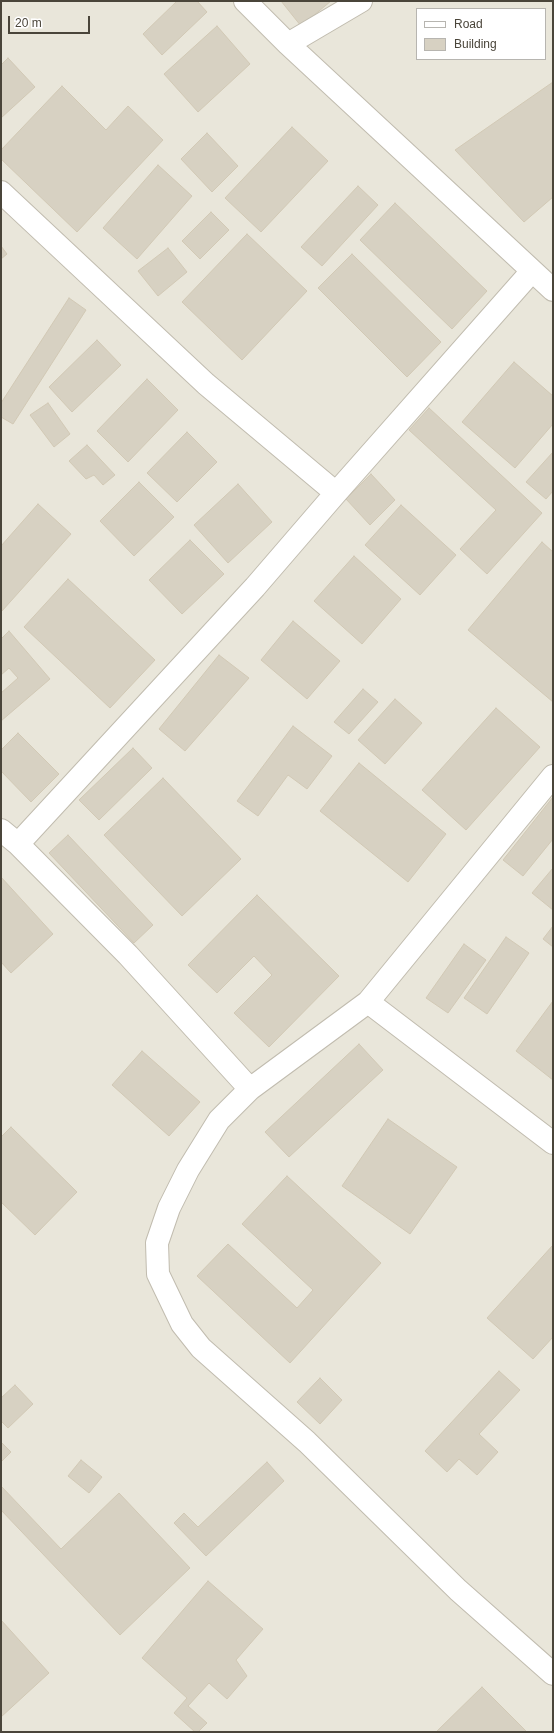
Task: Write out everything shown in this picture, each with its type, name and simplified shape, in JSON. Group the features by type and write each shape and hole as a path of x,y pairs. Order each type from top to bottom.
{"street":[{"path":"244,1 288,44 553,290"},
{"path":"288,44 361,1"},
{"path":"1,192 206,384 336,493"},
{"path":"18,844 255,587 532,271"},
{"path":"553,776 368,1002 250,1089 219,1120 188,1170 169,1208 157,1243 158,1274 182,1324 201,1348 307,1442 458,1590 553,1674"},
{"path":"1,830 18,844 128,955 250,1089"},
{"path":"368,1002 553,1143"}],"shaded area":[{"path":"1,1 553,1 553,1732 1,1732"}],"building":[{"path":"177,1 197,1 207,12 162,55 143,34"},
{"path":"281,1 331,1 301,26"},
{"path":"217,26 250,64 198,112 164,74"},
{"path":"8,58 35,87 1,118 1,65"},
{"path":"553,82 553,197 524,222 455,150"},
{"path":"62,86 106,130 128,106 163,140 77,232 1,159 1,150"},
{"path":"292,127 328,161 261,232 225,198"},
{"path":"207,133 238,166 212,192 181,159"},
{"path":"158,165 192,196 137,259 103,228"},
{"path":"358,186 378,205 322,266 301,247"},
{"path":"395,203 487,291 452,329 360,240"},
{"path":"211,212 229,230 200,259 182,241"},
{"path":"247,234 307,291 242,360 182,302"},
{"path":"1,246 7,254 1,259"},
{"path":"168,248 187,272 158,296 138,271"},
{"path":"352,254 441,342 407,377 318,288"},
{"path":"69,298 86,310 13,424 1,417 1,403"},
{"path":"97,340 121,365 72,412 49,387"},
{"path":"514,362 553,396 553,424 515,468 462,422"},
{"path":"147,379 178,410 128,462 97,431"},
{"path":"48,403 70,434 54,447 30,415"},
{"path":"429,408 542,513 487,574 460,549 496,510 409,430"},
{"path":"187,432 217,462 177,502 147,473"},
{"path":"87,445 115,475 103,485 94,475 86,479 69,461"},
{"path":"553,452 553,491 546,499 526,482"},
{"path":"371,474 395,500 370,525 346,499"},
{"path":"139,482 174,517 134,556 100,521"},
{"path":"238,484 272,522 228,563 194,525"},
{"path":"38,504 71,534 2,611 1,546"},
{"path":"401,505 456,555 420,595 365,545"},
{"path":"190,540 224,574 182,614 149,580"},
{"path":"542,542 553,552 553,702 468,630"},
{"path":"354,556 401,599 362,644 314,601"},
{"path":"68,579 155,660 110,708 24,627"},
{"path":"293,621 340,661 307,699 261,660"},
{"path":"9,631 50,679 1,721 1,693 18,678 9,668 1,675 1,639"},
{"path":"219,655 249,678 185,751 159,729"},
{"path":"363,689 378,702 349,734 334,722"},
{"path":"395,699 422,723 385,764 358,740"},
{"path":"496,708 540,747 466,830 422,790"},
{"path":"293,726 332,756 307,789 288,775 258,816 237,801"},
{"path":"18,733 59,774 31,802 1,771 1,750"},
{"path":"133,748 152,768 99,820 79,800"},
{"path":"359,763 446,834 408,882 320,811"},
{"path":"163,778 241,859 182,916 104,835"},
{"path":"553,797 553,839 523,876 503,860"},
{"path":"68,835 153,925 134,943 49,853"},
{"path":"553,868 553,910 532,893"},
{"path":"1,877 53,934 11,973 1,962"},
{"path":"257,895 339,976 269,1047 234,1013 272,975 254,956 217,993 188,965"},
{"path":"553,926 553,947 543,939"},
{"path":"506,937 529,953 487,1014 464,998"},
{"path":"464,944 486,960 448,1013 426,998"},
{"path":"553,1001 553,1080 516,1051"},
{"path":"359,1044 383,1070 289,1157 265,1132"},
{"path":"142,1051 200,1102 169,1136 112,1085"},
{"path":"388,1119 457,1167 410,1234 342,1186"},
{"path":"11,1127 77,1192 35,1235 1,1202 1,1137"},
{"path":"287,1176 381,1263 290,1363 197,1276 228,1244 297,1308 313,1290 242,1224"},
{"path":"553,1245 553,1337 533,1359 487,1318"},
{"path":"499,1371 520,1390 479,1434 498,1452 477,1475 459,1459 447,1472 425,1451"},
{"path":"320,1378 342,1400 320,1424 297,1402"},
{"path":"15,1385 33,1404 8,1428 1,1421 1,1398"},
{"path":"1,1442 11,1452 1,1462"},
{"path":"81,1460 102,1477 89,1493 68,1476"},
{"path":"267,1462 284,1481 206,1556 174,1523 184,1513 198,1527"},
{"path":"1,1486 61,1549 119,1493 190,1568 120,1635 1,1510"},
{"path":"208,1581 263,1629 236,1660 247,1676 227,1699 209,1683 188,1706 207,1723 198,1732 195,1732 174,1713 187,1698 142,1658"},
{"path":"1,1620 49,1673 1,1717"},
{"path":"482,1687 527,1732 436,1732"}]}
